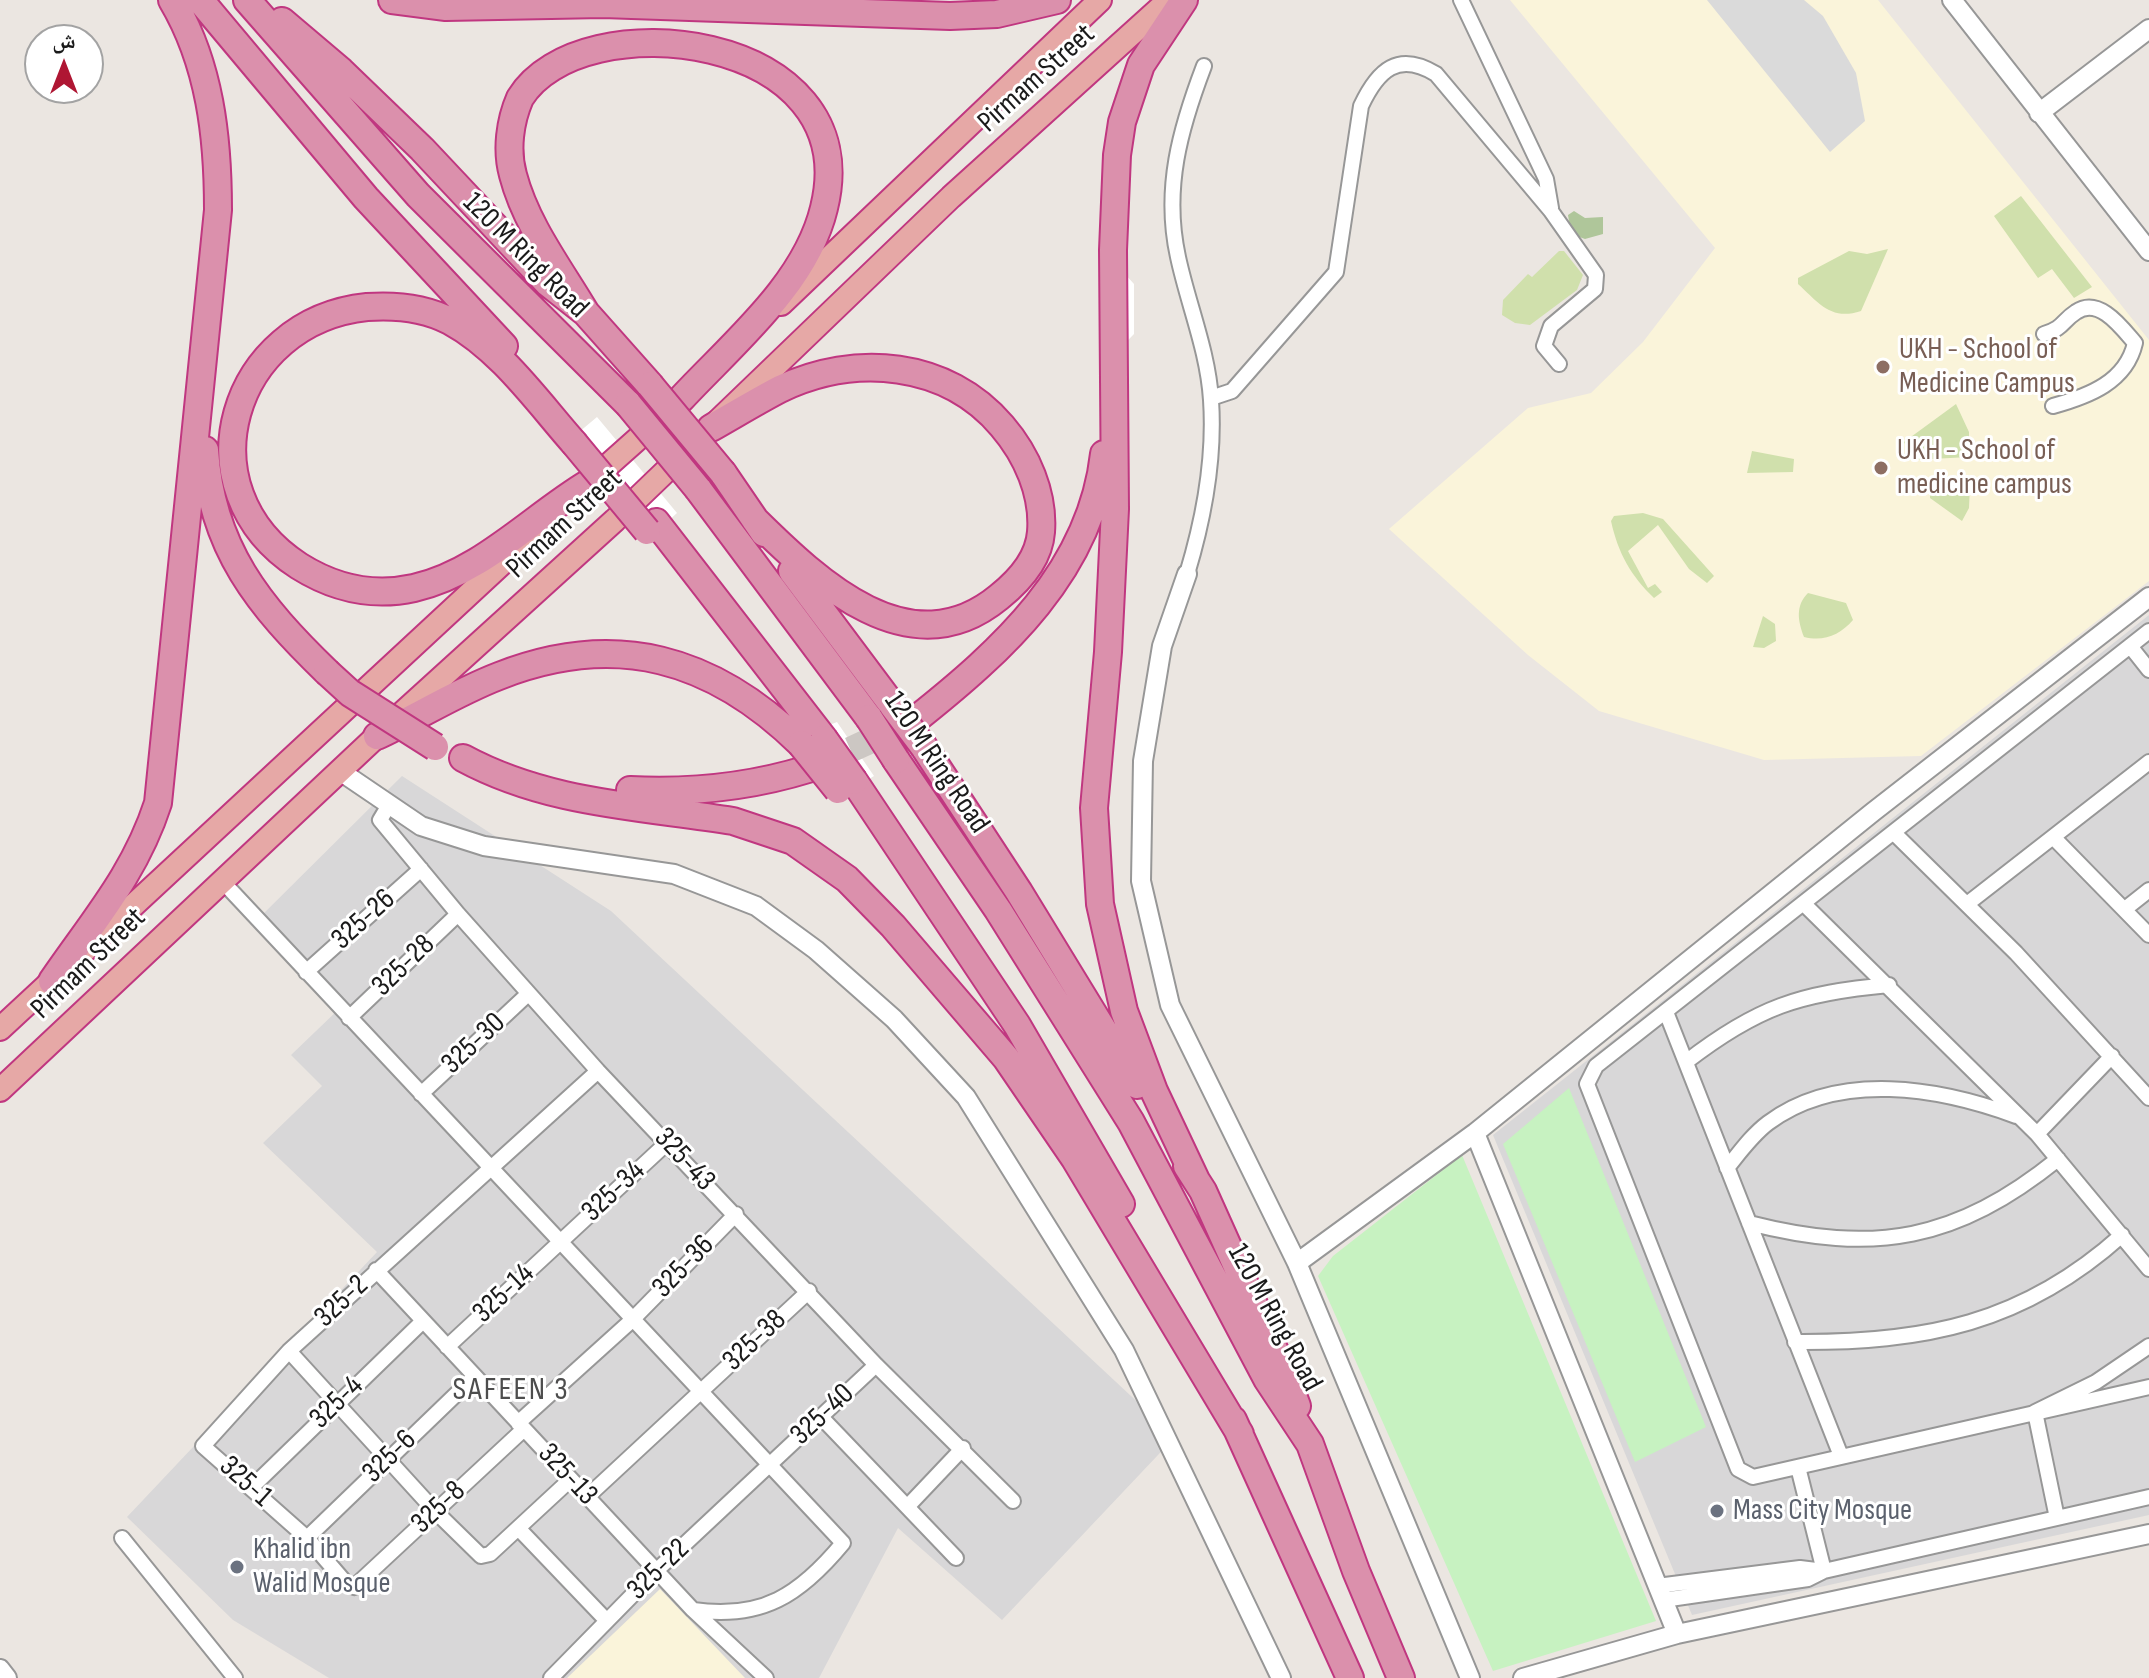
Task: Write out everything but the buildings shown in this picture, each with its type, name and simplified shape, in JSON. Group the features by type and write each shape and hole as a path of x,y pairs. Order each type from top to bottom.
{"highway":[{"path":"52,981 120,889 143,847 158,803 217,231 218,163 206,80 172,0"},
{"path":"200,0 366,198 737,623 811,750"},
{"name":"120 M Ring Road","path":"247,0 418,195 628,404 698,489 869,718 998,910 1131,1122 1267,1379 1310,1444 1356,1571 1401,1678"},
{"path":"259,0 341,71 422,149 548,283 586,313 723,473 755,520 904,713 1035,917 1196,1180"},
{"path":"392,0 446,7 603,4 950,16 997,14 1057,0"},
{"name":"Pirmam Street","path":"0,1029 681,399 1100,0"},
{"name":"Pirmam Street","path":"0,1090 711,428 951,197 1169,0"},
{"path":"1184,0 1141,65 1122,122 1117,155 1113,250 1115,509 1108,652 1094,808 1095,858 1100,904 1124,1011 1154,1091 1283,1369 1310,1444"},
{"path":"586,313 526,212 512,172 511,125 526,86 562,51 607,33 651,27 716,37 752,52 781,72 805,99 822,132 829,175 824,209 810,244 788,279 681,399"},
{"path":"580,440 466,332 435,315 394,306 337,313 294,333 270,354 252,378 242,397 231,433 233,466 240,495 271,543 318,577 363,591 417,588 457,572 589,483"},
{"path":"904,713 969,677 1024,623 1074,553 1088,523 1103,467 1113,366"},
{"path":"711,428 782,388 814,377 878,367 912,370 973,397 1008,433 1038,493 1041,533 1027,567 1015,584 994,601 975,615 924,624 898,620 850,602 802,565 755,520"},
{"path":"202,387 207,480 212,509 251,588 350,693 435,747 495,769 581,786 672,792 752,783 811,750"},
{"path":"377,736 496,676 562,658 620,654 649,656 702,672 750,699 811,750 846,786 1035,1055 1094,1153 1240,1434 1350,1678"},
{"path":"463,758 511,783 545,793 749,826 808,849 847,879 893,926 1021,1078 1075,1159 1240,1434"}],"street":[{"path":"1461,0 1546,179 1551,211"},
{"path":"1952,0 2149,251"},
{"path":"2039,113 2149,29"},
{"path":"1211,398 1232,391 1336,272 1361,106 1371,85 1384,72 1400,64 1419,64 1436,74 1551,211 1596,275 1598,284 1551,326 1544,346 1559,364"},
{"path":"1204,66 1181,126 1172,210 1178,256 1211,398 1205,506 1187,574 1162,646 1143,761 1141,881 1170,1005 1297,1263 1470,1678"},
{"path":"2044,334 2063,327 2076,312 2090,307 2104,311 2135,343 2131,361 2115,378 2081,398 2053,406"},
{"path":"1297,1263 1475,1133 1873,812 2149,597"},
{"path":"2149,631 1895,834 1592,1069 1588,1089 1738,1469 1753,1477 2149,1387"},
{"path":"2130,646 2149,670"},
{"path":"1967,904 2149,762"},
{"path":"340,771 421,826 484,846 674,874 756,906 816,950 894,1019 966,1097 1124,1350 1281,1678"},
{"name":"325-43","path":"389,805 380,820 528,994 876,1365 1013,1501"},
{"path":"1895,834 1967,904 2149,1098"},
{"path":"2054,838 2149,935"},
{"name":"325-26","path":"306,972 421,869"},
{"path":"223,882 631,1321 843,1543 814,1578 771,1603 726,1615 693,1610"},
{"path":"2125,909 2149,890"},
{"path":"1804,904 2021,1117 2149,1269"},
{"name":"325-28","path":"349,1018 458,914"},
{"path":"1686,1062 1743,1021 1788,1001 1821,993 1889,985"},
{"name":"325-30","path":"421,1094 528,994"},
{"path":"1666,1012 1841,1456"},
{"path":"2037,1134 2112,1056"},
{"name":"325-2","path":"203,1446 289,1351 598,1071"},
{"path":"1727,1168 1769,1122 1816,1098 1848,1091 1917,1092 1989,1106 2021,1117"},
{"path":"1475,1133 1677,1634"},
{"name":"325-34","path":"560,1242 668,1142"},
{"path":"1749,1223 1834,1240 1874,1240 1912,1235 1953,1223 2002,1201 2058,1159"},
{"name":"325-36","path":"521,1426 631,1321 736,1214"},
{"path":"1795,1342 1905,1338 1988,1318 2029,1300 2092,1263 2122,1235"},
{"name":"325-14","path":"447,1347 560,1242"},
{"name":"325-13","path":"376,1270 693,1610 766,1678"},
{"name":"325-38","path":"587,1497 809,1291"},
{"name":"325-4","path":"252,1487 423,1321"},
{"path":"2035,1412 2109,1374 2149,1346"},
{"path":"289,1351 435,1511 484,1556 519,1529 571,1479"},
{"name":"325-40","path":"770,1466 876,1365"},
{"name":"325-6","path":"307,1538 475,1376"},
{"path":"2035,1412 2057,1518"},
{"path":"822,1418 956,1558"},
{"name":"325-8","path":"354,1587 521,1426"},
{"name":"325-1","path":"203,1446 307,1538 345,1582 354,1587"},
{"path":"908,1506 963,1448"},
{"name":"325-22","path":"551,1678 656,1571 770,1466"},
{"path":"1798,1467 1824,1571"},
{"path":"1660,1593 1806,1567 1824,1571 2149,1497"},
{"path":"519,1529 607,1621"},
{"path":"1523,1678 1677,1634 2149,1534"},
{"path":"122,1538 235,1678"},
{"path":"0,1669 7,1678"}],"shaded area":[{"name":"UKH - School of Medicine Campus","path":"1510,0 1878,0 2149,340 2149,581 1921,756 1764,760 1599,711 1528,655 1389,529 1528,408 1591,393 1643,342 1715,248"},
{"path":"1707,0 1804,0 1823,16 1856,73 1865,121 1830,152"},
{"path":"2149,615 2149,1515 1692,1615 1493,1135"},
{"path":"402,776 611,911 1175,1437 1002,1620 898,1528 819,1678 329,1678 233,1620 127,1517 377,1252 263,1143 322,1086 291,1055 341,1007 254,923"},
{"path":"660,1589 745,1678 567,1678"}],"green space":[{"path":"2021,196 2092,287 2074,298 2052,269 2038,278 1994,216"},
{"path":"1574,211 1585,218 1603,217 1603,234 1585,239 1571,234 1568,215"},
{"path":"1888,249 1861,311 1833,312 1819,304 1798,284 1798,278 1849,251 1867,254"},
{"path":"1559,251 1564,251 1583,275 1577,290 1530,325 1515,323 1502,315 1503,300 1528,274 1532,277"},
{"path":"1956,404 1969,432 1969,457 1913,460 1904,442"},
{"path":"1752,451 1794,459 1793,472 1747,473"},
{"path":"1970,485 1969,508 1962,521 1930,498 1930,487"},
{"path":"1643,513 1663,519 1714,576 1707,583 1689,569 1658,525 1628,551 1648,588 1655,584 1662,592 1654,598 1626,563 1611,521 1614,516"},
{"path":"1808,593 1846,603 1853,620 1831,636 1818,639 1804,637 1799,614 1801,603"},
{"path":"1763,616 1775,624 1776,641 1764,648 1753,647"},
{"path":"1569,1088 1706,1427 1635,1462 1503,1144"},
{"path":"1462,1155 1656,1621 1493,1671 1318,1276 1333,1256"}],"pier":[{"path":"1104,251 1134,284 1134,334 1102,367"},
{"path":"597,417 677,513 649,539 566,443"},
{"path":"837,722 874,776 838,798 793,739"}],"tunnel":[{"path":"815,766 900,727"}],"place":[{"name":"UKH - School of Medicine Campus","path":"1883,367"},
{"name":"UKH - School of medicine campus","path":"1881,468"},
{"name":"Mass City Mosque","path":"1717,1511"},
{"name":"Khalid ibn Walid Mosque","path":"237,1567"}],"district":[{"name":"SAFEEN 3","path":"511,1391"}]}
